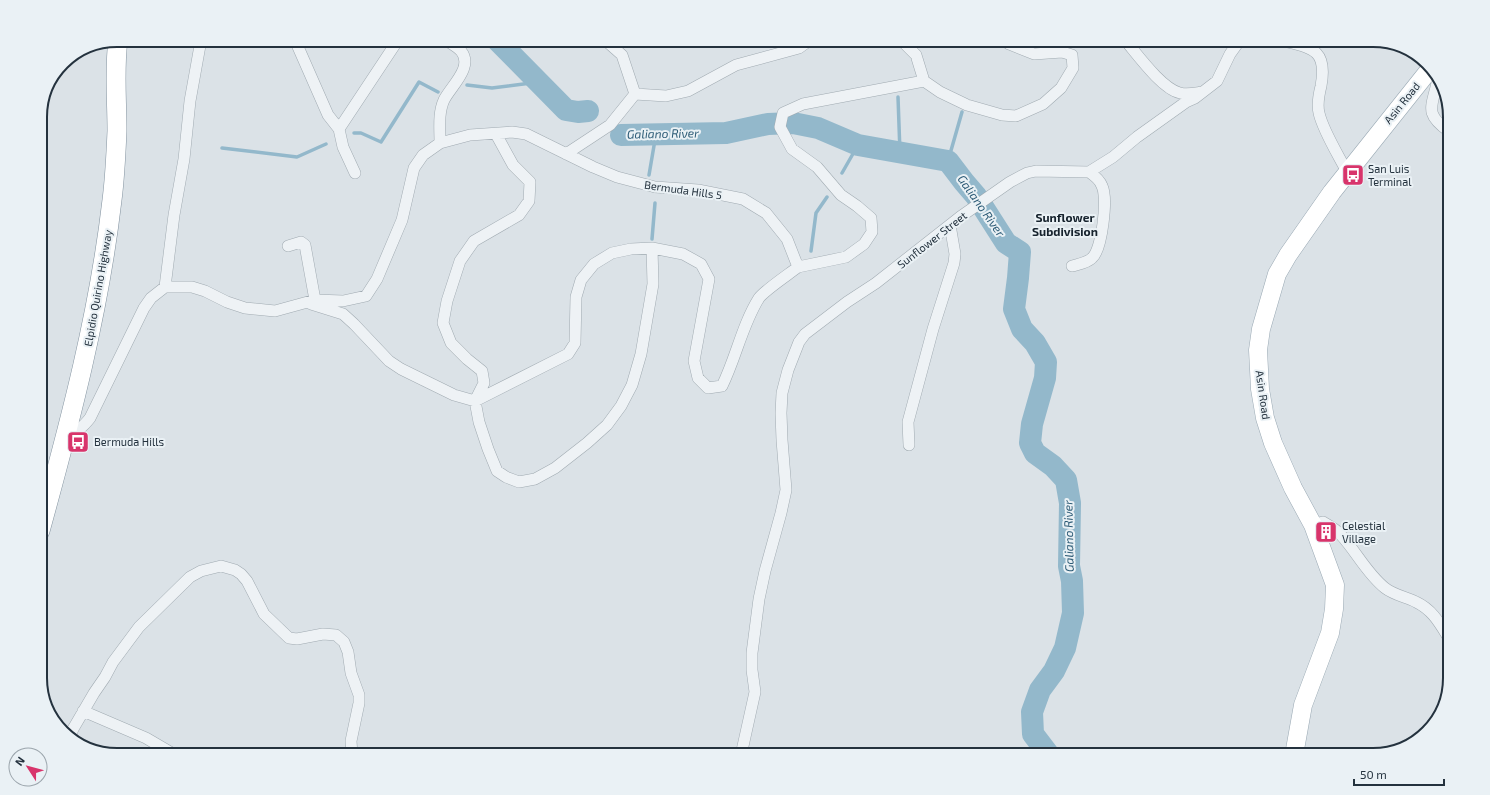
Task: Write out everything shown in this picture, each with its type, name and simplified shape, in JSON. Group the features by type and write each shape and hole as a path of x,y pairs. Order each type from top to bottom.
{"highway":[{"name":"Elpidio Quirino Highway","path":"47,506 67,433 93,322 108,233 116,159 117,129 115,89 118,47"}],"main road":[{"name":"Asin Road","path":"1295,748 1303,705 1330,633 1334,608 1335,585 1313,525 1292,488 1273,443 1265,418 1260,390 1258,350 1261,329 1277,274 1288,255 1347,172 1427,73"}],"street":[{"path":"165,287 174,215 184,159 190,102 200,47"},
{"path":"298,47 328,115 339,129 343,147 355,173"},
{"path":"339,129 393,47"},
{"path":"440,143 439,120 443,101 464,69 465,60 461,51 456,47"},
{"path":"613,47 622,55 635,94"},
{"path":"635,94 666,96 688,91 736,65 800,47"},
{"path":"908,47 916,55 924,81 940,92 968,105 1002,115 1016,116 1043,104 1061,88 1073,68 1072,55 1062,52 1034,54 1016,47"},
{"path":"1131,47 1156,76 1170,88 1179,93 1188,94 1204,91"},
{"path":"1072,266 1091,259 1098,249 1105,208 1105,196 1102,185 1090,172 1114,157 1137,137 1204,91 1217,80 1235,47"},
{"path":"1303,47 1310,49 1321,58 1323,62 1324,72 1319,95 1319,112 1326,131 1347,172"},
{"path":"67,433 76,431 90,418 144,308 151,298 165,287 192,287 245,308 275,311 310,301 342,314 400,370 454,395 475,401 568,354 575,343 576,297 581,280 594,264 612,253 631,249 652,248 684,254 701,264 709,279 694,361 698,378 708,388 722,386 749,319 760,297 798,267 809,263 825,262 846,257 864,244 872,232 871,218 841,195 817,167 792,149 780,127 783,113 803,104 924,81"},
{"path":"1436,86 1431,111 1436,122 1443,127"},
{"path":"566,154 610,126 635,94"},
{"name":"Bermuda Hills 5","path":"310,301 343,301 366,296 377,279 402,220 414,168 424,155 440,143 470,135 512,132 526,134 592,167 617,177 655,187 698,190 743,199 766,213 787,240 798,267"},
{"path":"496,134 513,165 530,182 529,201 519,215 474,240 460,261 447,300 443,323 451,343 482,371 484,383 475,401 479,422 497,471 506,477 519,482 535,479 555,468 607,425 621,406 632,385 641,354 653,284 652,248"},
{"name":"Sunflower Street","path":"742,748 755,692 752,670 752,654 759,599 786,490 782,440 782,393 788,370 799,342 805,334 847,302 876,283 960,217 1010,182 1027,173 1036,171 1090,172"},
{"path":"910,445 908,422 911,409 933,329 954,263 955,254 950,225"},
{"path":"288,246 301,242 305,245 310,301"},
{"path":"1313,525 1322,522 1340,532 1354,553 1385,588 1393,593 1415,601 1426,608 1438,620 1443,628"},
{"path":"72,732 113,662 139,627 190,577 201,571 221,566 235,570 241,574 247,581 264,614 289,638 297,639 323,634 336,635 344,642 348,652 351,673 359,695 359,704 351,740 352,748"},
{"path":"83,711 146,738 163,748"}],"waterway":[{"name":"Galiano River","path":"504,47 566,110 578,112 588,111"},
{"path":"354,133 361,133 381,142 419,82 438,92"},
{"path":"467,85 492,88 539,82"},
{"path":"898,97 900,153"},
{"path":"948,161 962,112"},
{"name":"Galiano River","path":"621,135 726,133 768,124 793,123 818,128 858,145 948,161 976,196 1006,243 1020,252 1014,309 1022,329 1035,343 1046,362 1045,378 1032,424 1030,443 1035,453 1053,466 1066,480 1070,503 1069,566 1072,581 1073,613 1065,648 1054,671 1040,690 1032,712 1033,734 1044,748"},
{"path":"649,175 656,134"},
{"path":"222,148 297,157 326,144"},
{"path":"842,173 858,145"},
{"path":"811,251 816,213 827,197"},
{"path":"652,239 655,203"}],"place":[{"name":"San Luis Terminal","path":"1353,175"},
{"name":"Bermuda Hills","path":"78,442"},
{"name":"Celestial Village","path":"1326,532"}],"district":[{"name":"Sunflower Subdivision","path":"1065,225"}]}
